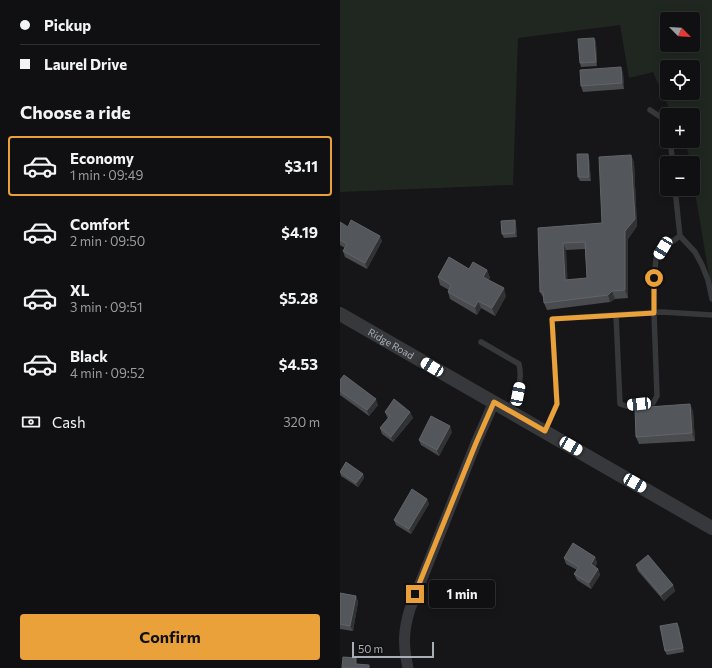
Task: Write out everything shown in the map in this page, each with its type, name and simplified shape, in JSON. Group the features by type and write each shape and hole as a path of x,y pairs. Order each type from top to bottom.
{"street":[{"name":"Ridge Road","path":"340,314 712,528"},
{"path":"408,668 404,650 404,637 410,609 476,443 494,402"}],"lane":[{"path":"650,110 660,117"},
{"path":"676,196 680,236 695,252 702,265 708,280 712,299"},
{"path":"616,315 620,404 626,406 653,403 657,396 654,313 654,278 656,260 663,248 680,236"},
{"path":"545,431 557,404 552,319 654,313 712,315"},
{"path":"481,342 519,364 520,371 518,394 508,410"}],"shaded area":[{"path":"340,0 712,0 712,293 696,196 700,196 700,156 689,156 687,148 700,148 700,108 669,108 665,100 700,100 700,60 660,60 660,88 653,72 629,78 620,25 518,38 513,185 340,192"}],"building":[{"path":"594,38 596,62 580,63 578,39"},
{"path":"621,67 622,83 581,86 580,70"},
{"path":"577,154 588,154 589,177 578,177"},
{"path":"631,155 635,219 625,231 625,290 612,291 608,295 544,303 543,292 540,292 538,228 602,223 599,157","holes":["585,242 587,278 565,280 563,243"]},
{"path":"351,220 380,236 365,263 343,251 347,244 340,240 340,222 348,227"},
{"path":"515,220 515,233 502,234 501,221"},
{"path":"449,257 469,269 473,262 487,270 483,277 504,288 492,308 478,301 475,307 448,292 451,285 438,277"},
{"path":"344,375 376,399 367,410 340,391 340,380"},
{"path":"394,399 410,412 391,437 380,428 390,416 385,412"},
{"path":"690,404 692,433 636,437 635,408"},
{"path":"431,416 450,426 437,450 419,440"},
{"path":"346,462 363,474 356,483 340,472"},
{"path":"412,489 427,499 409,529 394,520"},
{"path":"573,543 595,557 591,564 598,569 589,583 574,574 579,567 564,558"},
{"path":"648,555 673,585 661,595 636,565"},
{"path":"340,593 356,596 350,626 340,624"},
{"path":"677,623 683,648 665,651 660,626"},
{"path":"343,657 356,658 356,664 369,665 369,668 342,668"}],"route":[{"path":"415,594 494,402 545,431 557,404 552,319 654,313 654,278"}]}
